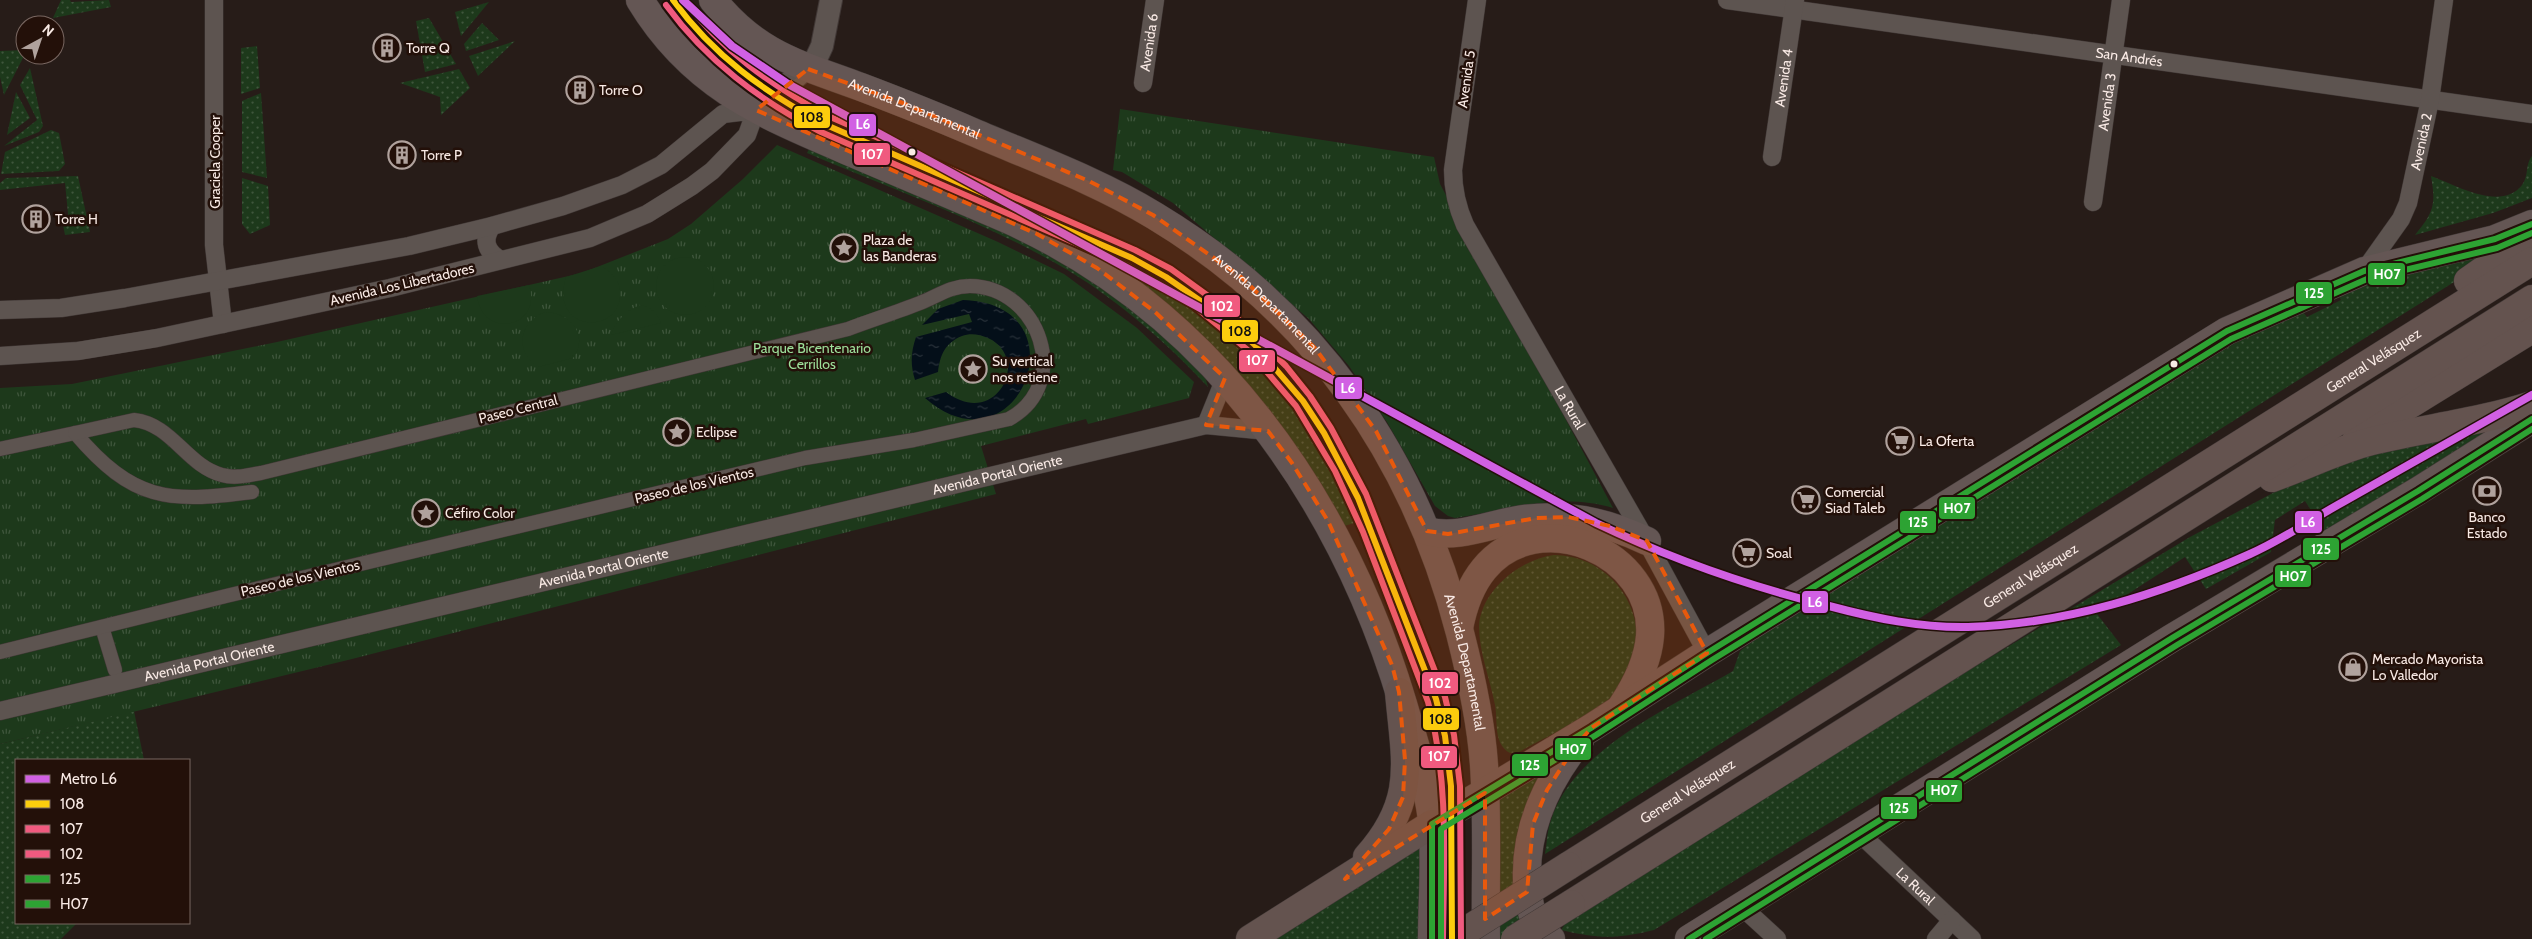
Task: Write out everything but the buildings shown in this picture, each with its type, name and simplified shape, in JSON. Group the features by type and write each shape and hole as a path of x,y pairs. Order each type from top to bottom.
{"highway":[{"path":"2289,414 2396,333 2532,236"},
{"name":"General Velásquez","path":"1453,939 2532,261"},
{"path":"1515,939 2532,299"},
{"path":"2214,498 2279,475 2332,452 2532,329"},
{"path":"2332,452 2399,435 2502,415 2532,405"},
{"path":"1346,878 1383,837 1399,809 1403,797 1405,760 1399,692"},
{"path":"1250,939 1432,824"}],"main road":[{"path":"640,0 660,31 691,65 717,86 756,110 1008,220 1066,249 1126,288 1156,312 1225,378 1292,463 1328,521 1372,615 1392,664 1426,787 1432,824 1432,939"},
{"name":"Avenida Departamental","path":"713,0 728,17 755,40 782,58 903,103 1089,181 1153,214 1211,253 1270,303 1333,368 1376,431 1412,496 1449,592 1459,628 1476,700 1485,793 1486,939"},
{"path":"1432,824 1591,728 1707,653 2227,332 2364,272 2496,239 2532,224"},
{"path":"1689,939 2172,638 2418,491 2532,419"},
{"path":"1427,531 1448,534 1536,518 1568,517 1610,526 1647,541"},
{"path":"1459,628 1469,594 1479,576 1489,563 1508,550 1535,540 1552,538 1583,543 1600,549 1622,566 1637,584 1645,602 1650,623 1648,649 1643,667 1635,686 1619,710"},
{"path":"1551,939 1534,920 1528,897 1527,870 1530,838 1539,808 1554,777 1591,728"}],"street":[{"name":"Graciela Cooper","path":"214,0 214,245 223,324"},
{"path":"0,310 60,308 218,282 409,246 492,226 563,206 622,184 661,165 723,114 756,110 808,68 819,55 831,0"},
{"name":"Avenida 6","path":"1143,83 1154,0"},
{"name":"Avenida 5","path":"1455,157 1477,0"},
{"name":"San Andrés","path":"1727,0 1794,5 2114,55 2532,114"},
{"name":"Avenida 3","path":"2093,202 2121,0"},
{"name":"Avenida 2","path":"2364,272 2397,226 2408,203 2430,100 2444,0"},
{"name":"Avenida 4","path":"1772,157 1794,5"},
{"name":"Avenida Los Libertadores","path":"0,356 78,351 223,324 390,288 590,238 619,228 671,200 712,171 747,135 756,110"},
{"name":"La Rural","path":"1455,157 1455,198 1465,225 1647,541 1707,653"},
{"path":"492,226 487,233 487,248 492,256 501,260"},
{"name":"Paseo de los Vientos","path":"0,652 805,458 914,440 1009,419 1023,412 1031,402 1037,391 1043,366 1042,348 1036,329 1027,314 1014,301 1001,293 970,286 940,292 923,302 848,329 776,346"},
{"name":"Paseo Central","path":"75,434 134,420 143,421 158,427 200,463 215,473 234,477 261,473 776,346"},
{"path":"1206,425 1225,378"},
{"name":"Avenida Portal Oriente","path":"0,711 1206,425 1268,431"},
{"path":"0,449 75,434 95,457 149,492 178,498 198,499 252,492"},
{"path":"102,627 115,670"},
{"name":"La Rural","path":"1858,832 1972,939"},
{"path":"1741,906 1777,939"},
{"path":"1936,939 1952,920"}],"highlighted area":[{"path":"808,69 903,103 1089,181 1153,215 1241,277 1315,348 1376,431 1427,531 1448,534 1536,518 1568,517 1610,526 1647,541 1707,653 1591,728 1572,751 1547,790 1533,824 1527,892 1485,919 1485,793 1345,879 1389,829 1403,797 1405,760 1399,692 1392,665 1328,521 1292,463 1268,431 1206,425 1225,378 1155,312 1097,268 1037,234 756,110"}],"green space":[{"path":"61,0 70,0 71,2 109,0 111,7 65,16 54,15"},
{"path":"489,2 461,36 455,12"},
{"path":"429,18 456,64 425,72 416,21"},
{"path":"482,23 499,40 466,51 464,44"},
{"path":"515,41 478,76 469,56"},
{"path":"257,46 260,88 241,94 241,48"},
{"path":"15,50 15,65 19,65 4,95 0,77 0,51"},
{"path":"30,68 43,126 39,132 4,146 37,120 20,85"},
{"path":"459,69 470,88 441,115 440,97 400,83"},
{"path":"16,92 30,118 7,135"},
{"path":"261,93 267,178 242,172 242,101"},
{"path":"1120,109 1434,157 1440,184 1613,508 1593,504 1554,502 1455,518 1448,516 1435,506 1387,422 1349,366 1309,319 1173,203 1122,172 1113,170"},
{"path":"51,130 59,133 65,164 59,171 1,174 5,152"},
{"name":"Parque Bicentenario Cerrillos","path":"777,145 998,242 1064,274 1137,328 1194,382 1189,398 1088,424 1086,419 981,446 996,494 352,659 0,744 0,388 72,384 277,342 582,273 668,239 691,224 743,179"},
{"path":"810,147 1027,241 1123,300 1204,373 1208,387 1143,324 1107,296 1069,271 973,222 807,153"},
{"path":"2532,156 2532,198 2493,213 2415,235 2430,214 2432,208 2431,176 2478,194 2502,196 2513,193 2522,185"},
{"path":"78,176 90,232 65,235 63,225 69,224 65,183 0,190 0,183 6,178"},
{"path":"242,178 268,186 270,225 250,234 242,224"},
{"path":"1079,242 1104,251 1166,286 1202,311 1236,340 1294,406 1319,443 1340,482 1358,522 1344,526 1299,453"},
{"path":"2507,245 2470,272 1545,854 1551,820 1563,795 1580,772 1602,751 1655,715 1733,671 1740,651 1828,585 2058,444 2298,305 2307,317 2341,300 2336,290"},
{"path":"679,257 691,257 706,265 714,280 714,292 706,307 691,315 679,315 664,307 656,292 656,280 664,265"},
{"path":"601,266 618,282 620,297 616,310 607,318 597,322 585,322 575,317 567,308 563,295 566,277"},
{"path":"529,285 531,299 528,311 520,319 510,323 500,323 490,319 482,310 477,296"},
{"path":"640,305 653,311 661,323 611,335 615,325 622,317"},
{"path":"545,312 554,313 569,320 578,333 578,349 573,358 538,367 525,353 523,337 530,323"},
{"path":"2501,430 2329,538 2305,501 2275,520 2271,552 2206,589 2185,557 2097,614 2121,645 1654,930 1608,937 1561,930 1569,918 1838,749 2190,537 2303,477 2381,450"},
{"path":"1554,555 1573,557 1590,563 1617,584 1627,598 1633,615 1637,632 1637,651 1621,684 1608,700 1557,732 1519,752 1510,753 1501,744 1497,732 1495,705 1479,636 1481,613 1487,600 1505,578 1529,563"},
{"path":"134,711 144,759 15,759 15,924 76,924 61,939 0,939 0,744"},
{"path":"1547,771 1527,939 1498,939 1495,800"},
{"path":"1422,844 1422,939 1266,939"}],"water":[{"path":"963,300 1001,309 1022,328 1030,354 1025,381 1011,404 988,417 958,417 925,398 946,392 964,401 980,402 993,397 1002,387 1007,374 1007,360 1001,348 988,338 975,334 962,336 951,342 944,350 938,372 915,380 913,374 912,358 916,337 972,322 969,314 922,325 938,309"}],"metro line":[{"name":"L6","path":"683,0 732,46 788,84 1596,523 1681,560 1739,580 1769,590 1880,618 1950,627 2005,625 2077,613 2148,594 2250,554 2274,542 2532,395"}],"transit line":[{"name":"108","path":"673,0 705,38 741,71 802,112 824,124 1132,258 1166,277 1228,320 1255,345 1303,401 1324,433 1358,498 1436,699 1445,736 1451,786 1452,939"},
{"name":"102","path":"684,0 731,51 768,80 787,92 828,116 1135,250 1171,269 1233,314 1286,366 1310,396 1331,428 1366,494 1445,697 1454,735 1460,786 1461,939"},
{"name":"107","path":"666,5 699,44 736,78 776,107 798,120 821,132 1128,266 1193,305 1249,351 1296,406 1335,471 1363,532 1428,702 1439,760 1444,819 1443,939"},
{"name":"125","path":"1432,939 1432,824 1591,728 1707,653 2227,331 2364,271 2495,239 2532,224"},
{"name":"H07","path":"1441,939 1441,829 1596,735 1712,660 2231,339 2367,279 2497,248 2532,233"},
{"name":"125","path":"1689,939 2172,638 2418,491 2532,419"},
{"name":"H07","path":"1706,939 2177,645 2422,499 2532,429"}],"place":[{"name":"Torre Q","path":"387,48"},
{"name":"Torre O","path":"580,90"},
{"name":"Torre P","path":"402,155"},
{"name":"Torre H","path":"36,219"},
{"name":"Plaza de las Banderas","path":"844,248"},
{"name":"Su vertical nos retiene","path":"973,369"},
{"name":"Eclipse","path":"677,432"},
{"name":"La Oferta","path":"1900,441"},
{"name":"Banco Estado","path":"2487,491"},
{"name":"Comercial Siad Taleb","path":"1806,500"},
{"name":"Céfiro Color","path":"426,513"},
{"name":"Soal","path":"1747,553"},
{"name":"Mercado Mayorista Lo Valledor","path":"2353,667"}]}
